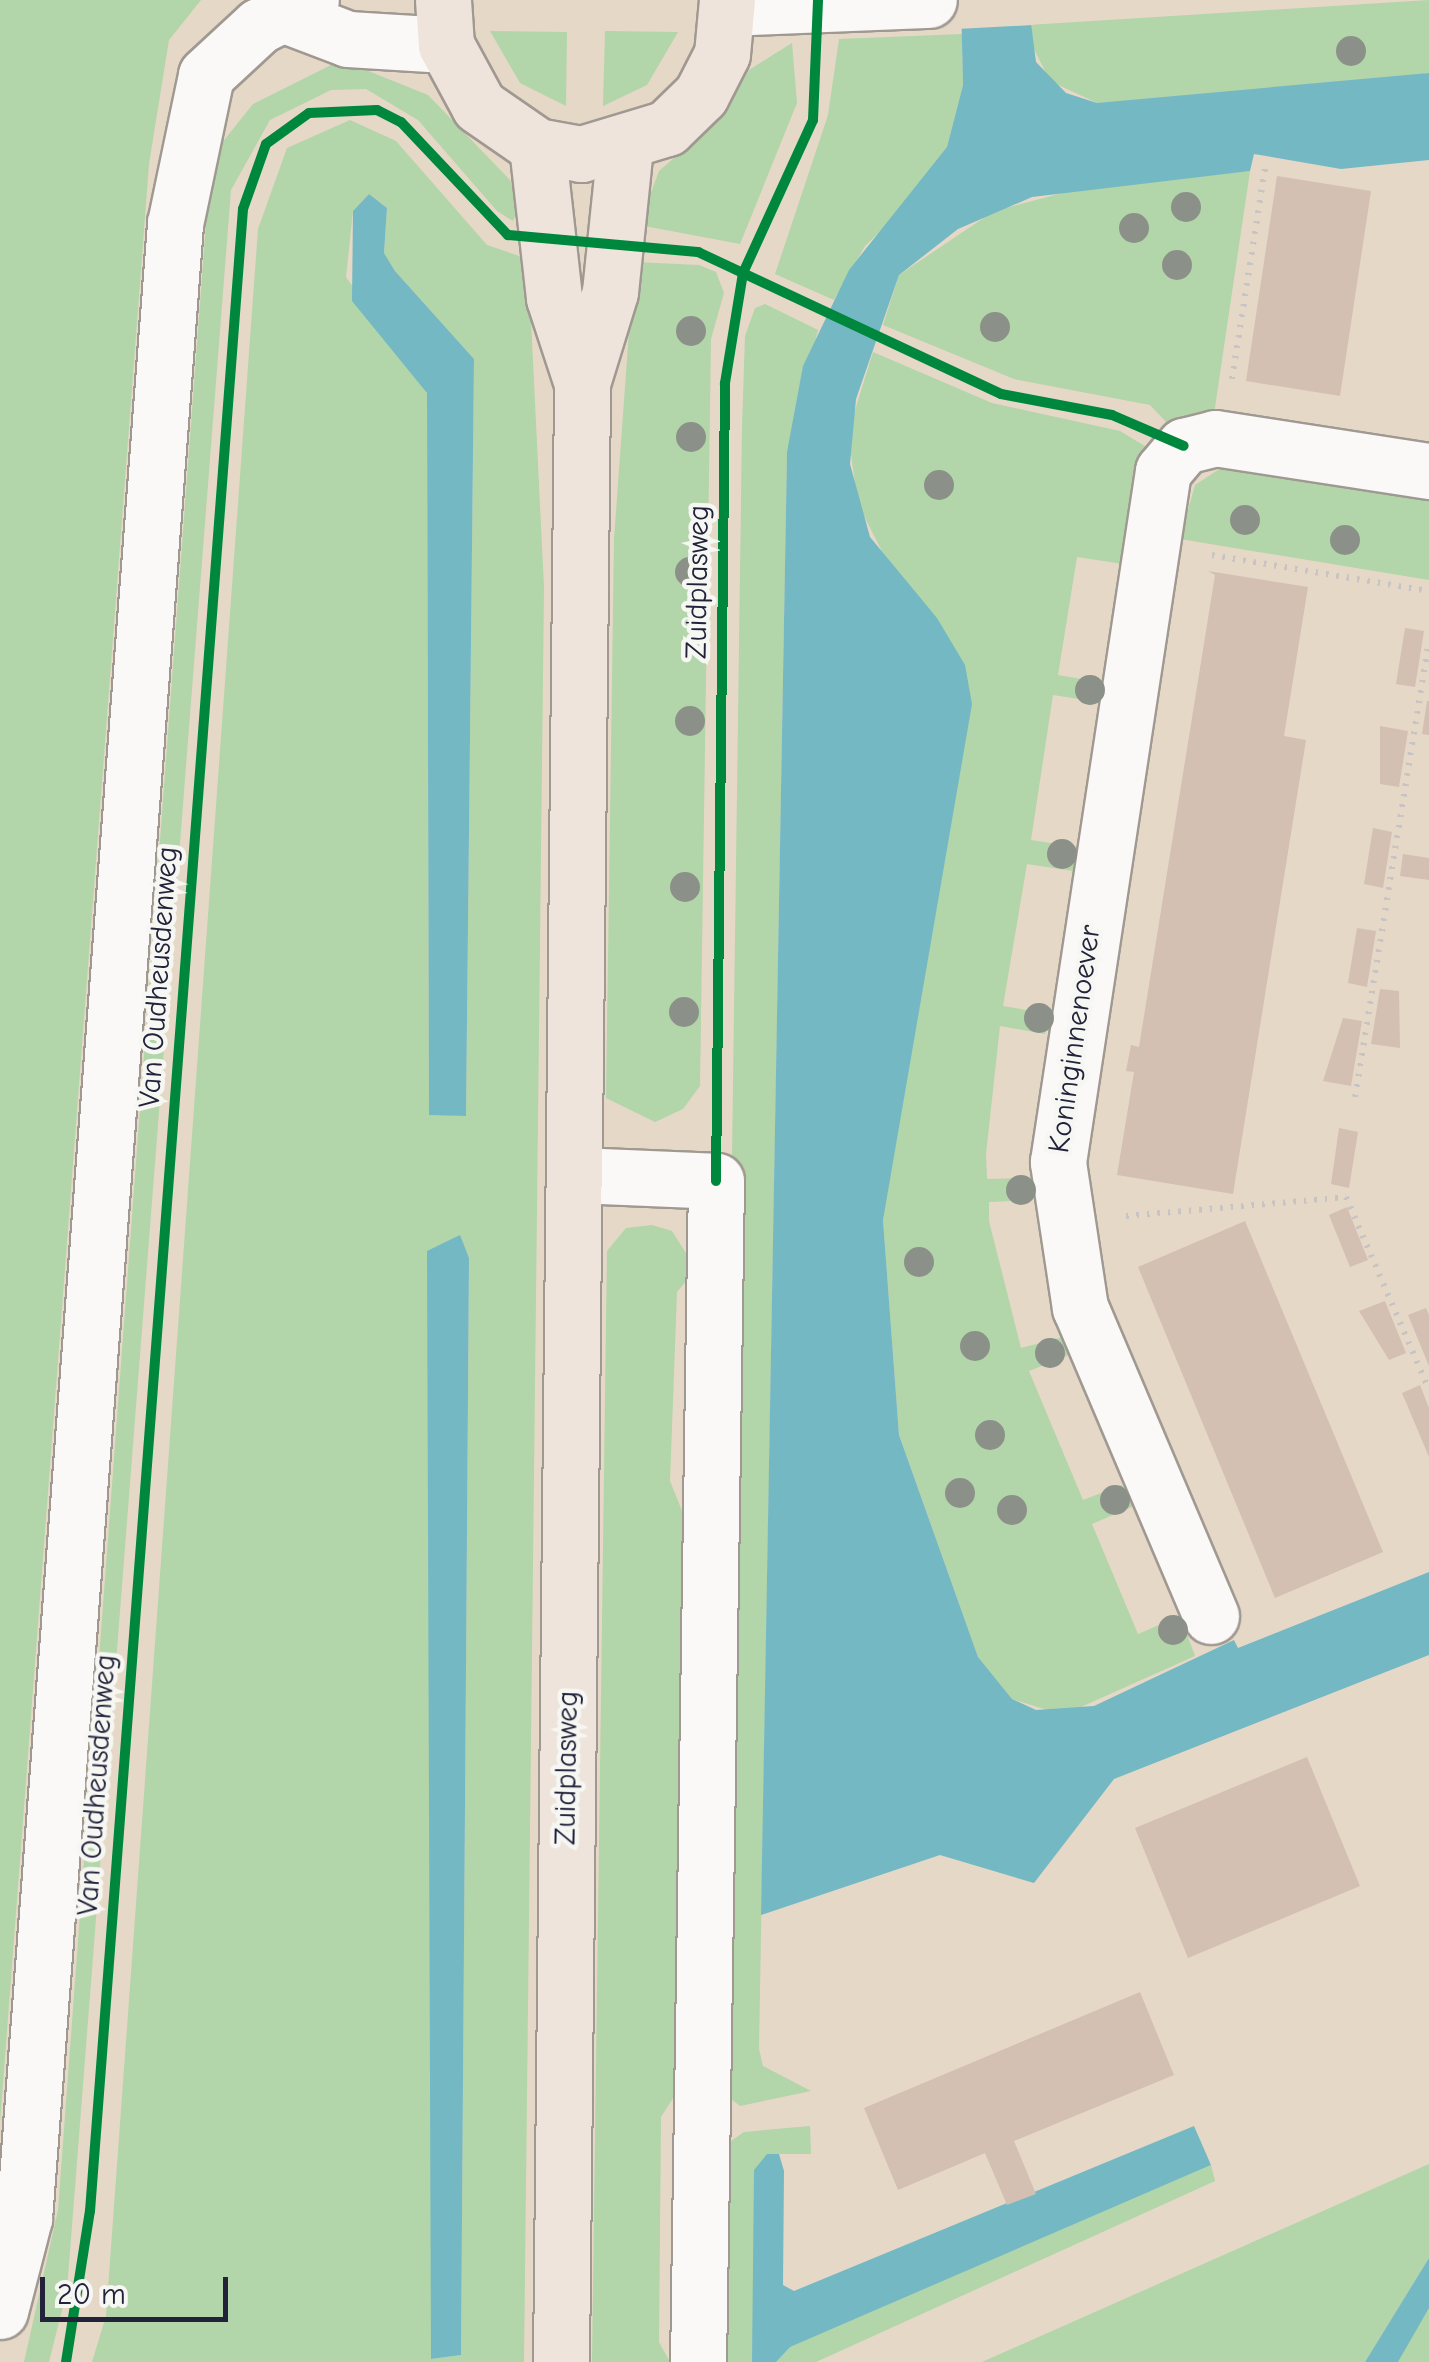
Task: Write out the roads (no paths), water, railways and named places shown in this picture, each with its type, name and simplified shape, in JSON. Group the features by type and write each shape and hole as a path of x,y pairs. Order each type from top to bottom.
{"main road":[{"path":"444,22 479,106 538,146 580,154 625,148 667,128 701,95 722,54 727,4"},
{"name":"Zuidplasweg","path":"538,146 554,298 582,383"},
{"name":"Zuidplasweg","path":"561,2362 582,383 610,292 625,148"}],"street":[{"path":"727,4 928,0"},
{"name":"Van Oudheusdenweg","path":"0,2311 24,2218 174,224 206,75 298,7 348,39 444,22"},
{"name":"Koninginnenoever","path":"1211,1616 1080,1308 1060,1223 1060,1115 1163,471 1204,442 1429,471"},
{"path":"575,1174 716,1181 698,2362"}],"water":[{"path":"961,0 1028,0 1036,62 1066,93 1097,103 1429,73 1429,160 1341,169 1254,154 1250,171 1032,197 958,229 899,275 856,399 850,464 870,537 937,618 965,665 972,704 883,1220 899,1435 978,1657 1012,1699 1036,1710 1094,1706 1234,1640 1238,1648 1429,1572 1429,1655 1114,1779 1034,1883 940,1855 761,1915 787,452 803,366 849,270 947,147 963,85"},
{"path":"369,194 387,208 384,253 395,271 474,359 466,1116 429,1115 427,393 352,301 353,211"},
{"path":"460,1235 469,1258 461,2355 431,2359 427,1251"},
{"path":"1194,2126 1211,2165 790,2347 776,2362 752,2362 754,2170 767,2154 779,2154 784,2171 783,2285 794,2291"},
{"path":"1429,2258 1429,2308 1398,2362 1365,2362"}]}
